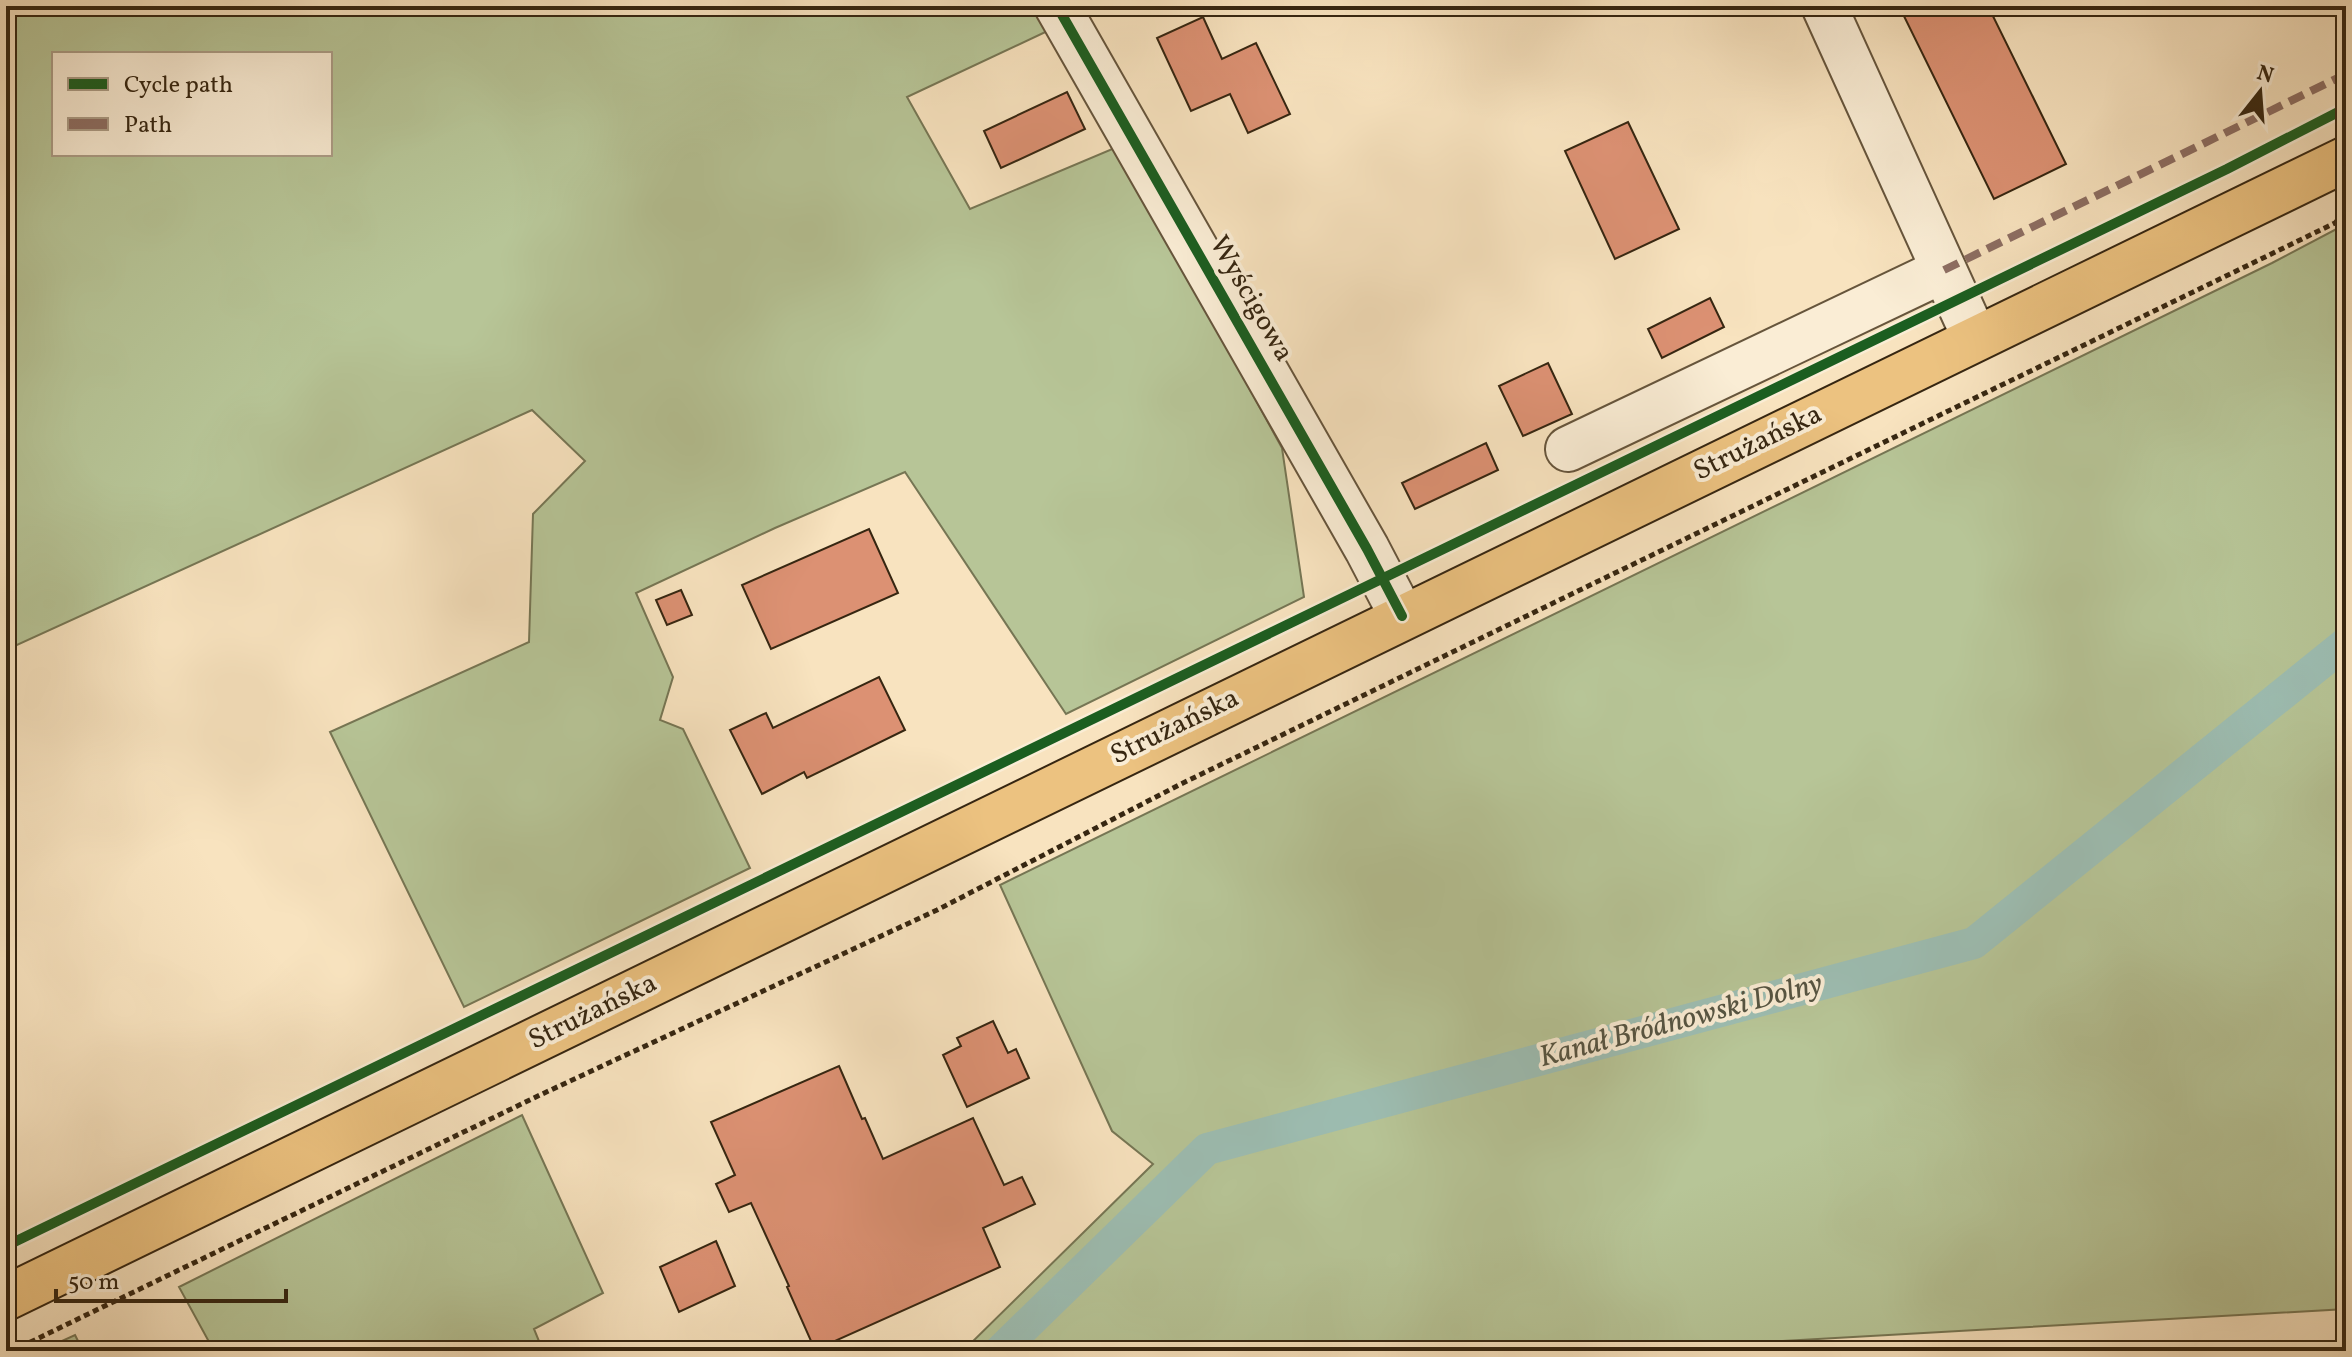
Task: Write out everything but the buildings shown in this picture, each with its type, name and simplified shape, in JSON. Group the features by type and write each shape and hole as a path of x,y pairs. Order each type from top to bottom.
{"main road":[{"name":"Strużańska","path":"6,1298 2346,159"}],"street":[{"name":"Wyścigowa","path":"1057,6 1367,549 1402,616"},
{"path":"1824,6 1975,338"},
{"path":"1568,449 1944,270"}],"path":[{"path":"12,1351 540,1095 937,910 1209,770 2335,223 2346,210"}],"green space":[{"path":"6,6 650,6 705,10 714,6 1043,6 1056,27 907,97 970,209 1117,147 1282,448 1304,597 1066,714 905,472 636,593 673,677 660,720 683,729 750,868 464,1007 330,732 529,642 533,514 585,461 532,410 6,650"},
{"path":"2346,224 2346,1309 1605,1351 963,1351 1153,1164 1112,1131 1000,885"},
{"path":"522,1115 603,1293 534,1329 543,1351 214,1351 179,1287"},
{"path":"75,1335 83,1351 40,1351"}],"waterway":[{"name":"Kanał Bródnowski Dolny","path":"1000,1351 1207,1149 1974,943 2346,643"}],"marked path":[{"path":"1944,270 2346,74"}],"cycle path":[{"path":"1057,6 1367,549 1402,616"},
{"path":"6,1246 2227,169 2346,108"}]}
